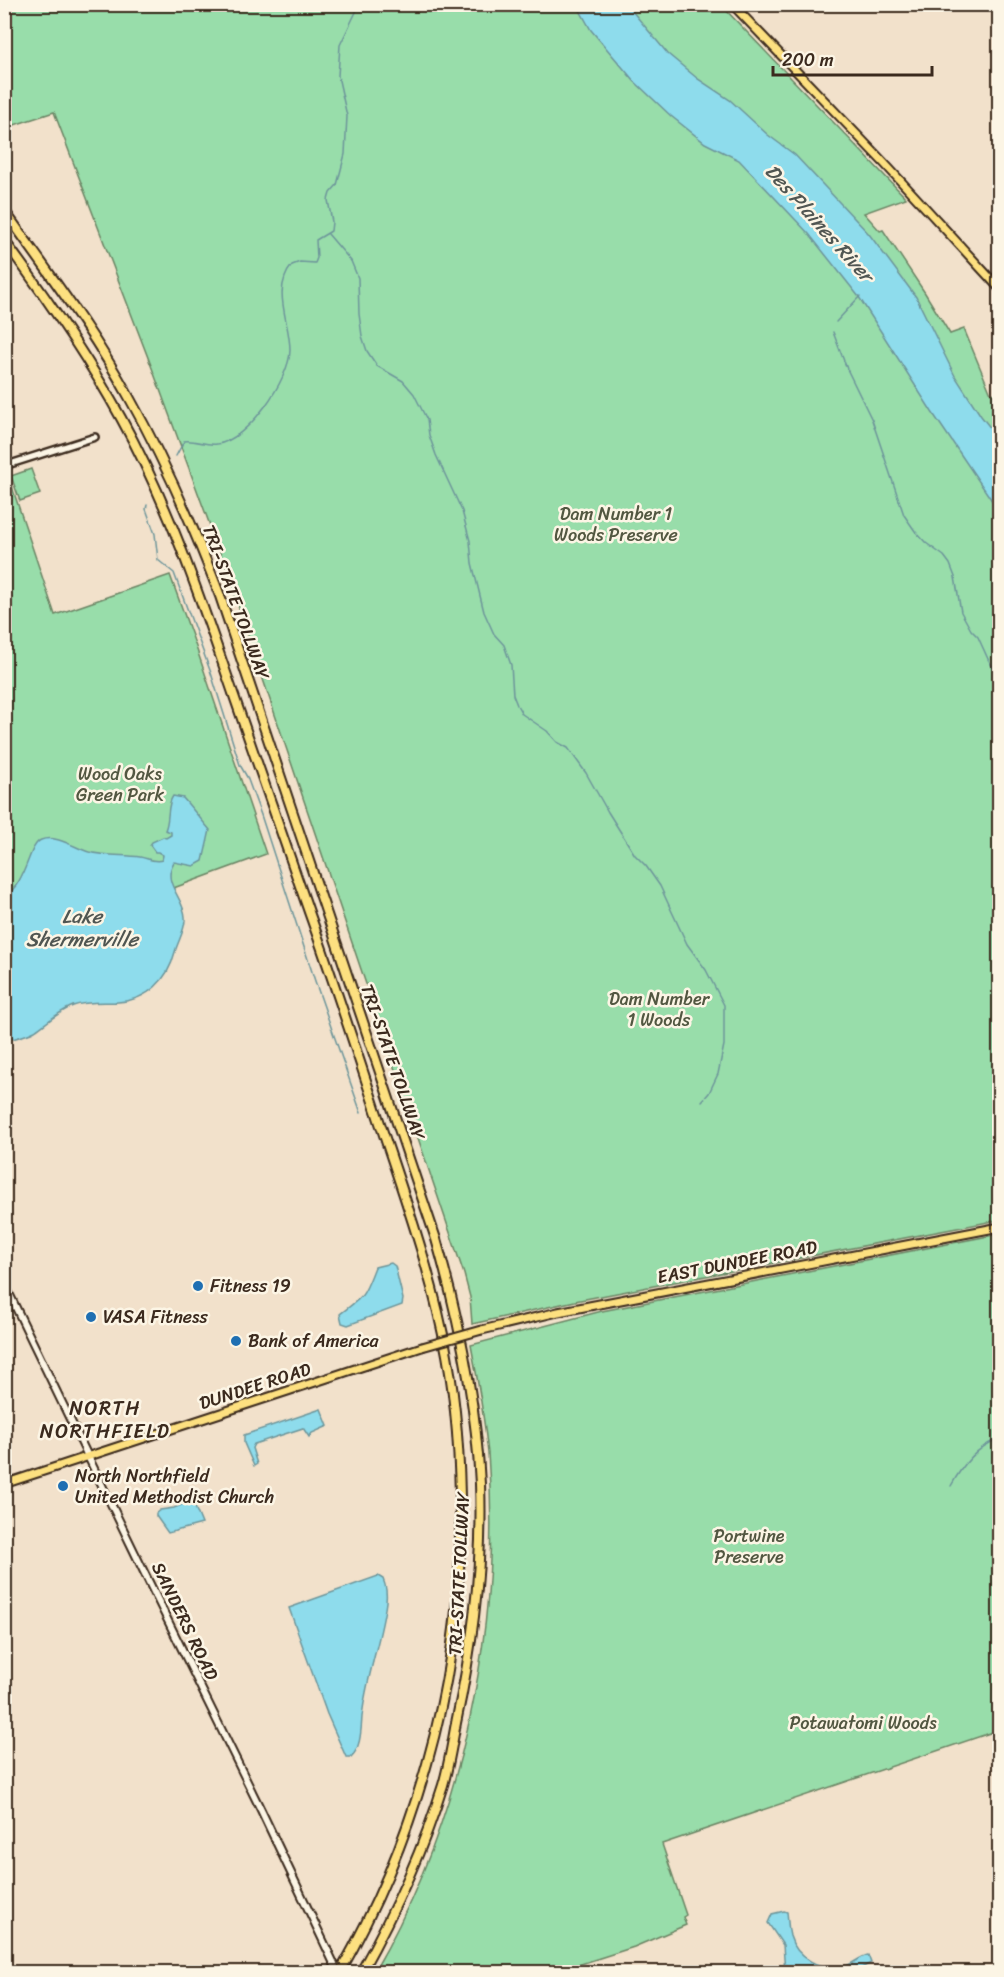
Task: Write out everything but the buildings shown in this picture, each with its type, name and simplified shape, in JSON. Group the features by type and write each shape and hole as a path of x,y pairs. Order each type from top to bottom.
{"highway":[{"name":"TRI-STATE TOLLWAY","path":"4,210 86,326 129,395 175,486 198,540 242,660 436,1239 464,1351 475,1425 480,1484 476,1606 469,1665 443,1784 420,1849 377,1944 361,1972"},
{"name":"TRI-STATE TOLLWAY","path":"4,240 68,330 123,421 188,566 322,948 384,1134 428,1274 447,1355 456,1419 460,1540 458,1598 448,1666 434,1738 419,1793 399,1850 371,1916 339,1972"}],"main road":[{"path":"732,4 885,164 999,289"},
{"name":"EAST DUNDEE ROAD","path":"482,1330 601,1303 999,1227"},
{"name":"SANDERS ROAD","path":"4,1283 339,1972"},
{"name":"DUNDEE ROAD","path":"4,1484 422,1347 482,1330"}],"street":[{"path":"4,466 95,437"}],"green space":[{"name":"Dam Number 1 Woods Preserve","path":"4,5 721,5 906,198 864,213 880,231 883,230 950,334 964,329 991,394 996,393 999,398 999,1220 575,1301 472,1324 470,1297 464,1274 222,558 54,112 5,128"},
{"name":"Wood Oaks Green Park","path":"6,469 55,615 170,575 266,854 5,950"},
{"path":"31,469 40,494 20,501 11,476"},
{"name":"Portwine Preserve","path":"999,1234 999,1730 662,1844 686,1915 683,1917 686,1925 634,1947 556,1972 374,1972 405,1913 431,1851 452,1787 469,1721 481,1654 488,1587 491,1519 488,1453 471,1345 602,1311"}],"water":[{"name":"Des Plaines River","path":"577,5 627,5 668,54 698,79 730,100 768,135 795,155 869,234 916,297 955,376 999,439 999,511 932,412 859,297 809,234 739,160 705,143 671,116 634,81 591,30"},
{"name":"Lake Shermerville","path":"173,796 183,798 210,830 203,861 194,866 174,862 171,870 170,877 184,910 185,921 172,962 162,980 147,993 129,1000 78,1004 58,1014 35,1031 5,1041 5,896 23,874 37,843 41,840 53,839 89,852 162,860 163,855 155,852 150,845 152,842 171,835 171,832 165,830"},
{"path":"391,1263 395,1266 403,1299 402,1305 348,1325 342,1323 340,1314 363,1294 375,1267"},
{"path":"321,1409 328,1426 312,1433 309,1437 303,1428 254,1444 252,1448 257,1464 254,1466 244,1443 244,1435"},
{"path":"192,1500 202,1524 168,1533 156,1513"},
{"path":"378,1576 383,1579 386,1590 384,1616 364,1702 359,1744 351,1757 346,1757 327,1714 289,1608"},
{"path":"787,1912 789,1933 793,1944 810,1961 835,1968 846,1966 868,1955 871,1963 854,1972 785,1972 783,1945 768,1923 772,1914"}],"waterway":[{"path":"176,456 184,441 217,444 241,432 265,407 283,376 290,350 282,296 286,275 292,265 300,262 315,263 316,240 331,231 332,222 328,200 330,193 337,185 345,154 347,116 338,76 340,45 356,12 357,4"},
{"path":"328,234 351,261 358,278 359,314 367,351 377,366 403,381 414,394 427,420 436,455 462,511 484,612 494,634 504,645 511,665 513,695 517,705 522,714 568,748 586,773 635,855 660,886 687,944 706,970 724,1005 724,1045 718,1074 709,1093 702,1101"},
{"name":"Des Plaines River","path":"836,322 860,296"},
{"path":"833,332 847,369 872,420 904,515 926,543 944,556 950,564 955,577 961,612 971,630 978,637 1000,679"},
{"path":"147,505 146,509 155,534 158,560 174,573 211,673 240,765 247,777 261,815 361,1113"},
{"path":"951,1486 971,1457 984,1446 1000,1438"}],"place":[{"name":"Fitness 19","path":"198,1286"},
{"name":"VASA Fitness","path":"91,1317"},
{"name":"Bank of America","path":"236,1341"},
{"name":"North Northfield United Methodist Church","path":"63,1486"}],"district":[{"name":"NORTH NORTHFIELD","path":"105,1420"}],"park label":[{"name":"Dam Number 1 Woods","path":"659,1009"},
{"name":"Potawatomi Woods","path":"863,1723"}]}
